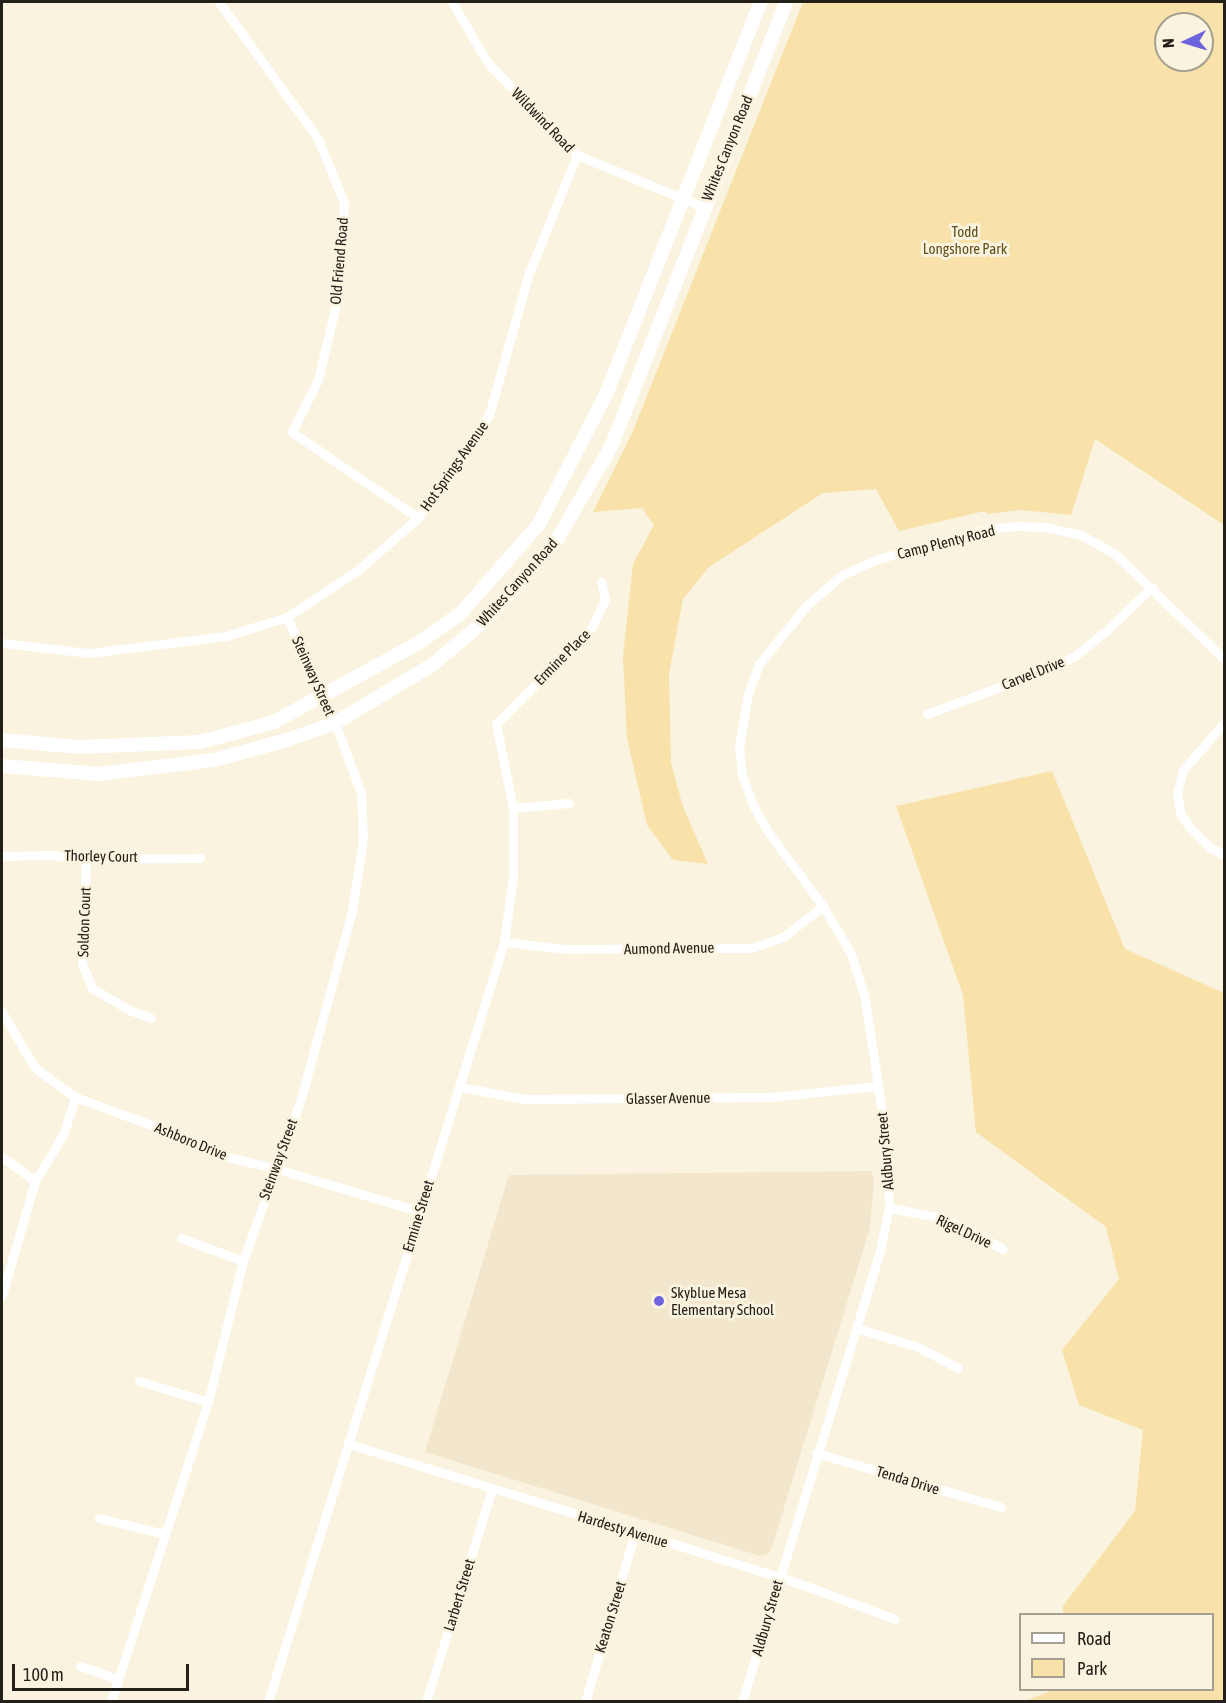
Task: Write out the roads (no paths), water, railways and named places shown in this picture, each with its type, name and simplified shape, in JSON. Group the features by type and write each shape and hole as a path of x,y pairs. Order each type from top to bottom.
{"main road":[{"name":"Whites Canyon Road","path":"2,740 79,747 200,742 274,722 323,698 417,644 460,614 539,524 607,392 761,2"},
{"name":"Whites Canyon Road","path":"2,766 99,774 214,760 287,740 335,723 432,665 488,618 558,538 611,447 786,2"}],"street":[{"name":"Old Friend Road","path":"219,2 318,139 344,203 339,291 318,380 292,432 418,518"},
{"name":"Wildwind Road","path":"452,2 488,63 577,155 704,207"},
{"name":"Hot Springs Avenue","path":"2,643 89,653 226,636 287,617 358,570 418,518 489,415 529,273 577,155"},
{"name":"Camp Plenty Road","path":"788,626 808,604 842,575 878,559 988,529 1044,527 1081,535 1115,554 1152,587 1224,659"},
{"name":"Ermine Place","path":"496,724 592,627 606,599 602,581"},
{"name":"Carvel Drive","path":"927,714 1056,666 1075,656 1105,632 1152,587"},
{"name":"Steinway Street","path":"111,1701 208,1402 243,1261 274,1168 302,1095 338,970 352,911 363,838 361,794 335,723 287,617"},
{"name":"Aldbury Street","path":"742,1700 816,1452 880,1250 889,1208 887,1149 864,995 850,954 823,906 768,832 753,806 741,765 739,747 748,694 759,663 788,626"},
{"path":"1224,723 1183,770 1177,793 1181,814 1191,829 1211,848 1224,855"},
{"name":"Ermine Street","path":"268,1701 349,1444 418,1211 504,942 513,876 513,808 496,724"},
{"path":"513,808 569,803"},
{"name":"Thorley Court","path":"2,856 50,855 86,860 200,858"},
{"name":"Soldon Court","path":"86,860 82,964 92,988 129,1010 152,1018"},
{"name":"Aumond Avenue","path":"504,942 566,949 751,948 783,937 823,906"},
{"name":"Ashboro Drive","path":"2,1012 35,1068 75,1097 162,1129 215,1154 274,1168 418,1211"},
{"name":"Glasser Avenue","path":"459,1087 526,1099 771,1097 878,1086"},
{"path":"2,1295 35,1181 63,1135 75,1097"},
{"path":"2,1157 35,1181"},
{"name":"Rigel Drive","path":"889,1208 938,1217 973,1232 1002,1249"},
{"path":"181,1238 243,1261"},
{"path":"856,1328 918,1347 958,1368"},
{"path":"140,1381 208,1402"},
{"name":"Hardesty Avenue","path":"349,1444 778,1577 896,1620"},
{"name":"Tenda Drive","path":"816,1452 1001,1507"},
{"name":"Larbert Street","path":"426,1701 492,1489"},
{"path":"99,1518 164,1534"},
{"name":"Keaton Street","path":"585,1701 635,1532"},
{"path":"80,1666 117,1680"},
{"path":"742,1700 754,1701"}],"place":[{"name":"Skyblue Mesa Elementary School","path":"659,1301"}],"park label":[{"name":"Todd Longshore Park","path":"965,240"}]}
